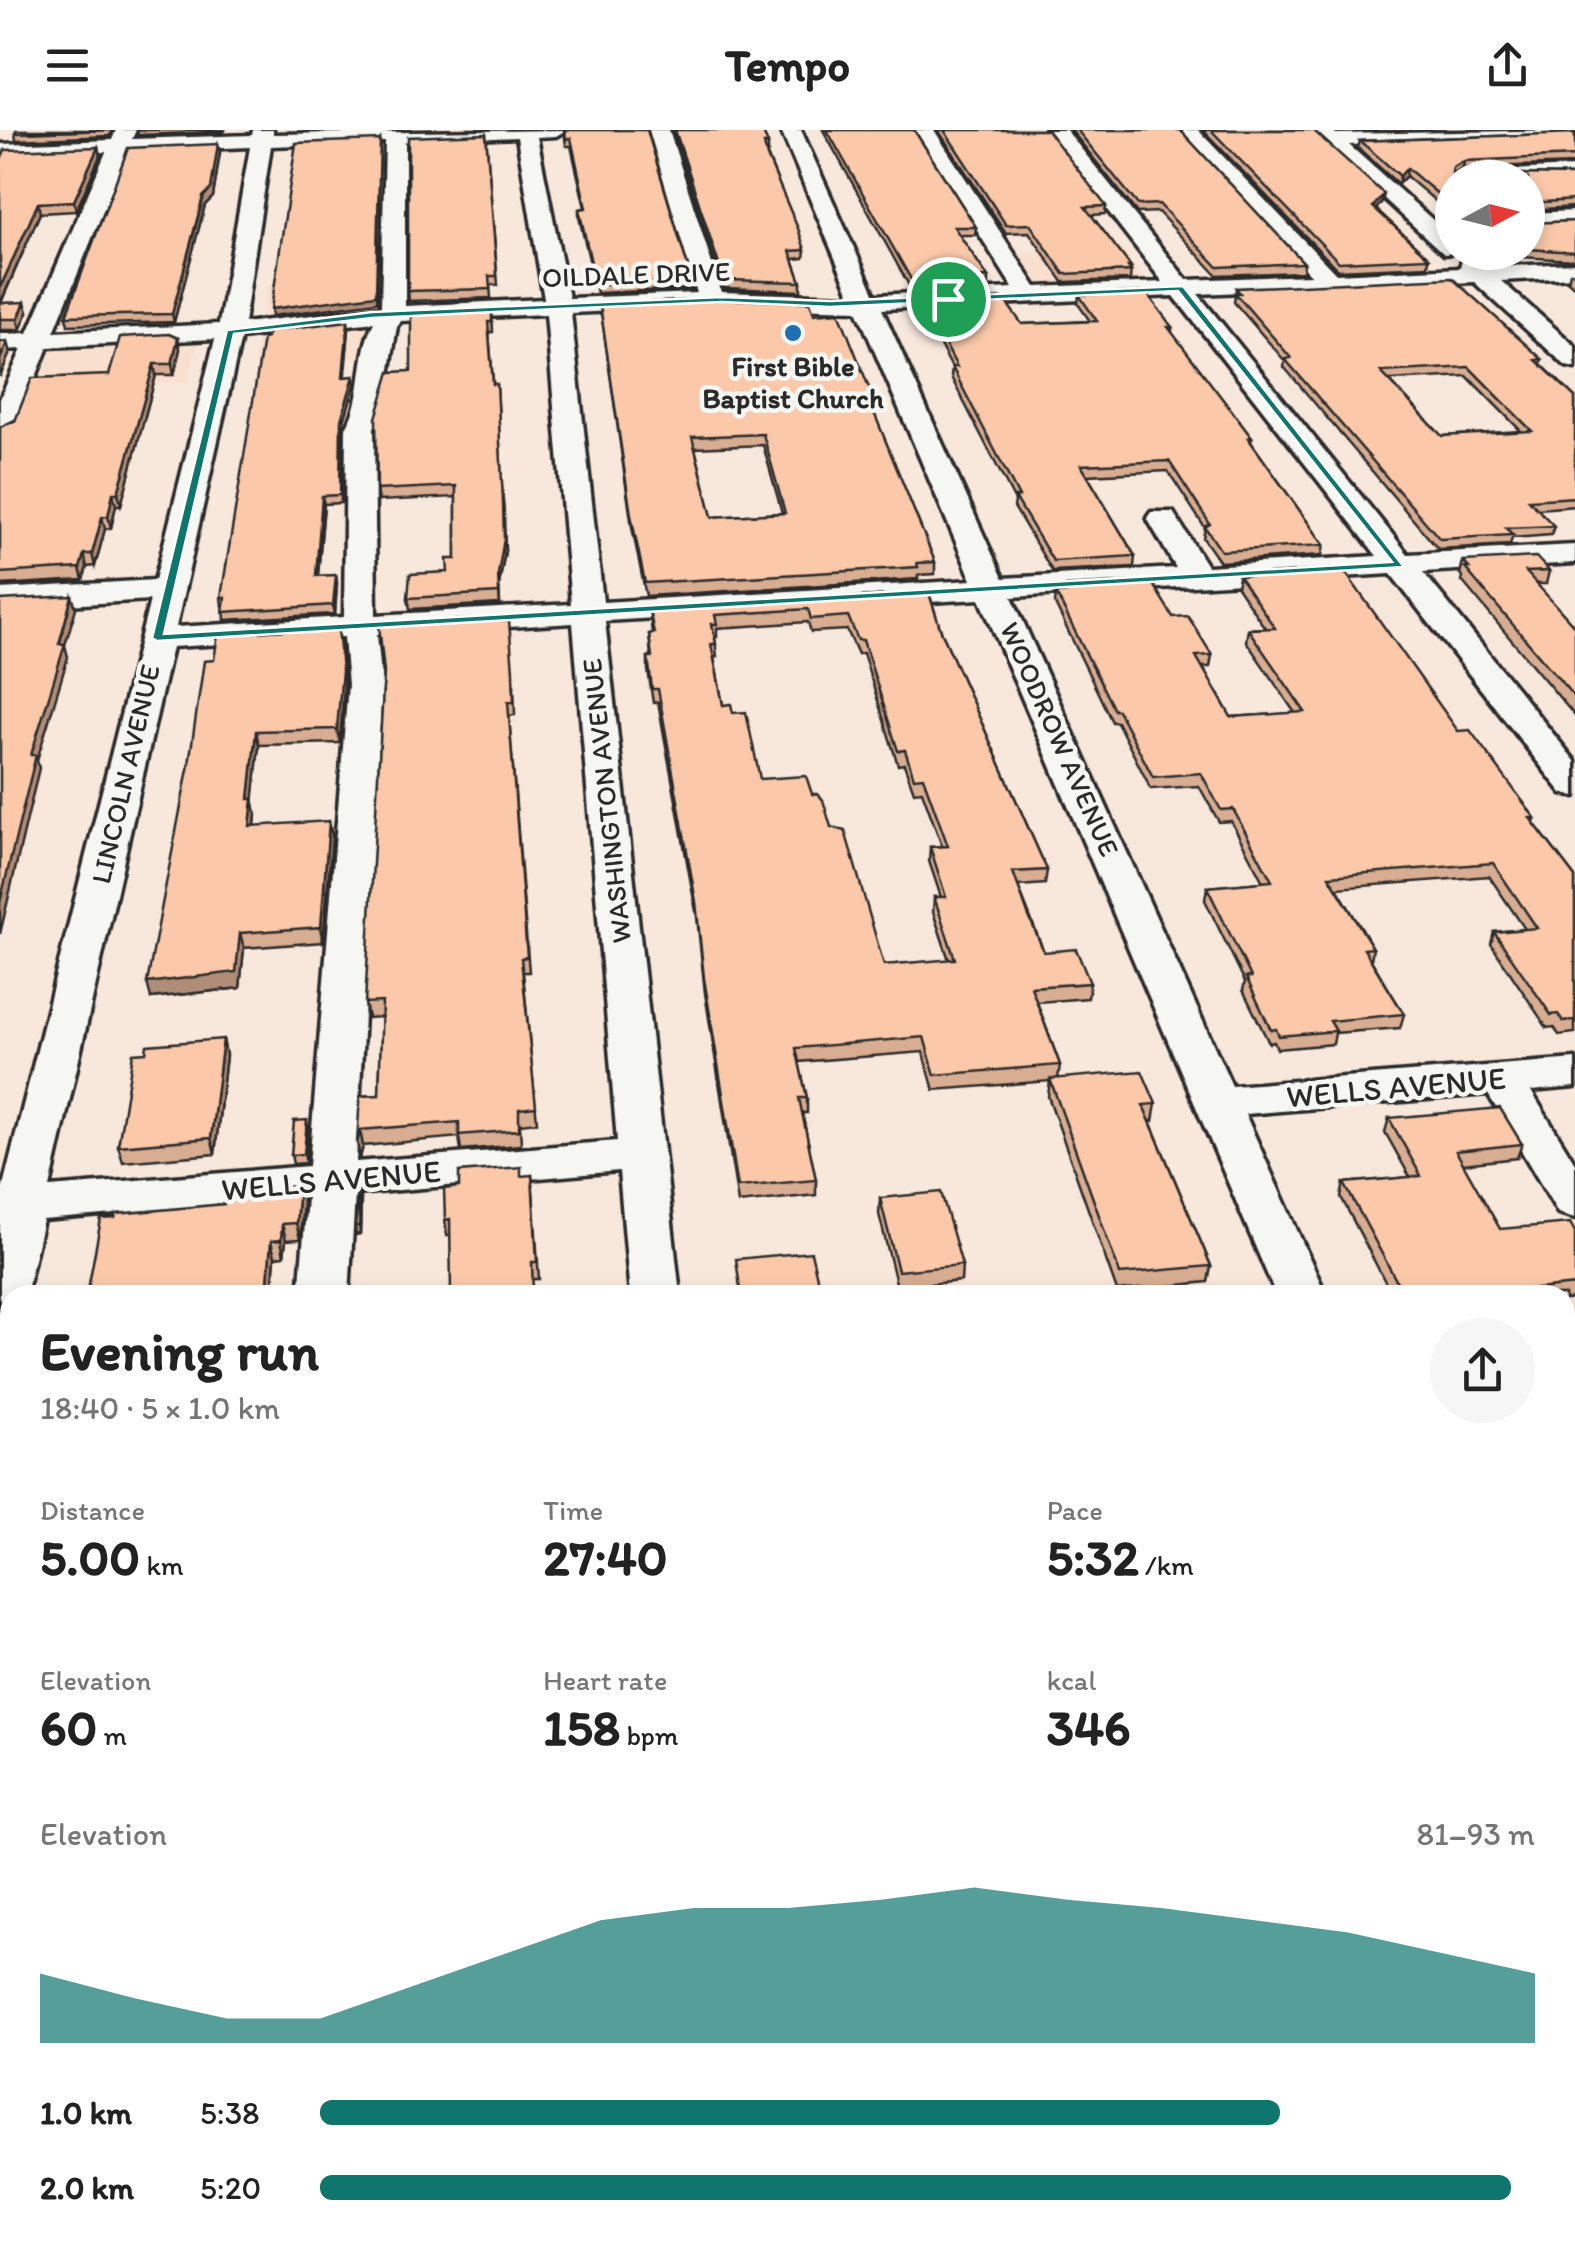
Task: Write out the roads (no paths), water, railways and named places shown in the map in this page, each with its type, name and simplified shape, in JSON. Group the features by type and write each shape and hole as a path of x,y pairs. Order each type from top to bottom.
{"street":[{"path":"0,150 123,138 558,130"},
{"path":"660,130 711,300"},
{"name":"WOODROW AVENUE","path":"791,130 870,302 1298,1285"},
{"path":"924,130 1029,295"},
{"path":"1054,130 1575,786"},
{"path":"1188,130 1330,282"},
{"name":"WASHINGTON AVENUE","path":"526,131 558,306 654,1285"},
{"path":"1326,135 1575,131"},
{"path":"325,1285 365,685 360,626 360,428 372,412 382,326 393,314 395,133"},
{"path":"1326,135 1435,233"},
{"name":"LINCOLN AVENUE","path":"3,1285 230,332 262,136"},
{"path":"54,379 40,380 49,340 123,138"},
{"path":"1545,174 1575,173"},
{"path":"1378,181 1434,179"},
{"path":"1545,219 1575,218"},
{"path":"1425,224 1435,224"},
{"path":"1477,270 1575,360"},
{"name":"OILDALE DRIVE","path":"0,342 230,332 393,314 558,306 711,300 870,302 1575,270"},
{"path":"87,364 96,338"},
{"path":"0,431 49,340"},
{"path":"1162,518 1198,576"},
{"path":"157,638 1575,554"},
{"path":"0,599 169,589"},
{"name":"WELLS AVENUE","path":"1218,1102 1575,1073"},
{"path":"1501,1079 1575,1202"},
{"name":"WELLS AVENUE","path":"22,1206 640,1154"}],"place":[{"name":"First Bible Baptist Church","path":"793,333"}]}
